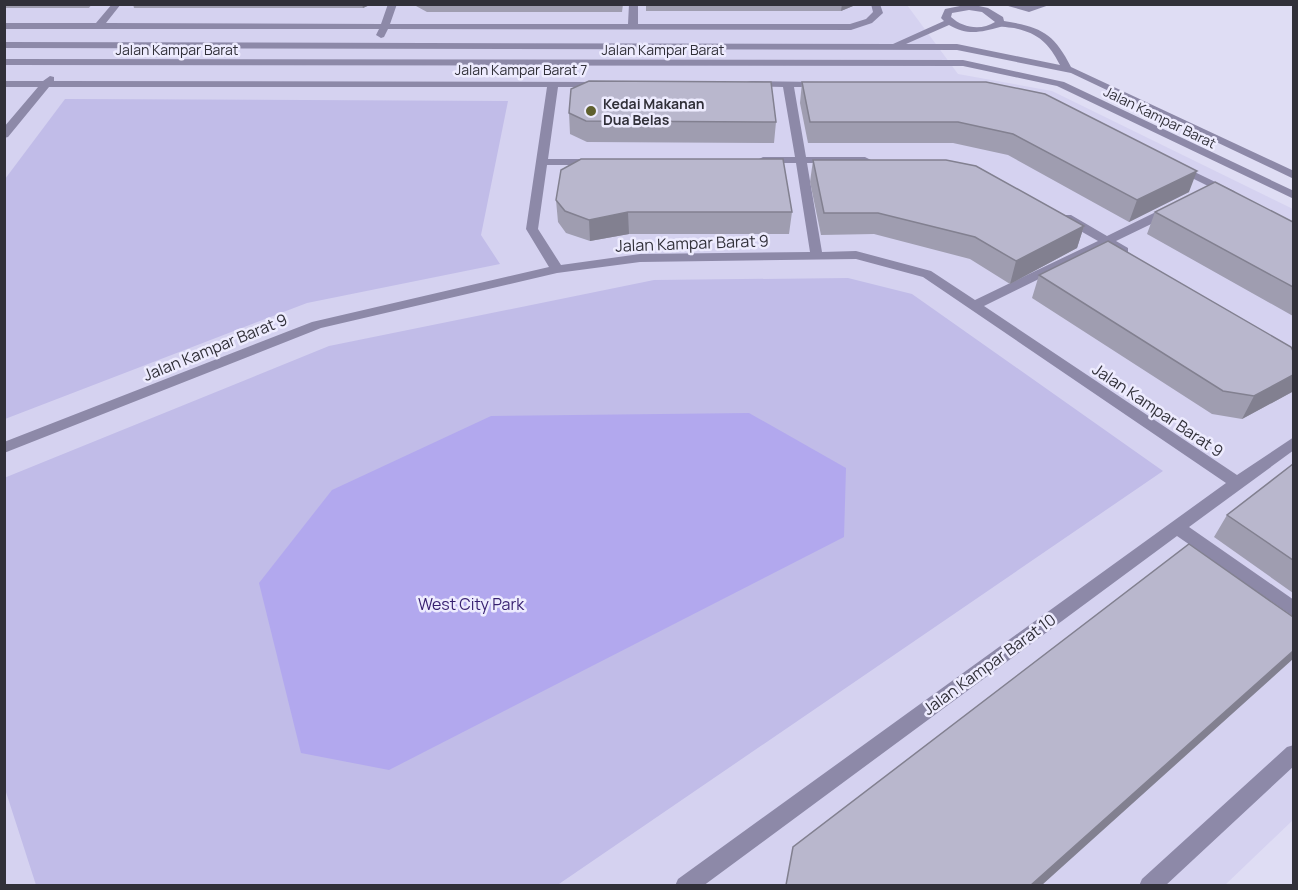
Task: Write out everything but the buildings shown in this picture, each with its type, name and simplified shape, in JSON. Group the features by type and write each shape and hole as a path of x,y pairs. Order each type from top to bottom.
{"street":[{"path":"99,26 117,4"},
{"path":"370,63 393,4"},
{"path":"633,26 634,4"},
{"path":"4,26 851,27 869,21 878,13 875,4"},
{"path":"1005,4 1029,9 1048,4"},
{"path":"999,23 999,19 992,12 977,8 959,6 945,15 950,22 973,30 991,28 999,23 1024,27 1048,38 1055,44 1066,70"},
{"path":"890,47 950,22"},
{"name":"Jalan Kampar Barat","path":"4,45 957,47 1066,70 1293,176"},
{"path":"4,135 78,45"},
{"name":"Jalan Kampar Barat","path":"4,62 963,63 1060,84 1293,196"},
{"name":"Jalan Kampar Barat 7","path":"4,84 612,84"},
{"path":"553,84 532,229 558,269"},
{"path":"741,84 835,84"},
{"path":"788,84 817,255"},
{"path":"754,160 883,160"},
{"path":"1166,161 1237,196"},
{"path":"541,162 612,162"},
{"path":"1198,196 1218,186"},
{"path":"974,306 1178,206"},
{"path":"1055,211 1136,258"},
{"name":"Jalan Kampar Barat 9","path":"4,448 317,325 558,269 640,258 856,255 927,274 1238,483"},
{"name":"Jalan Kampar Barat 10","path":"694,883 1293,442"},
{"path":"1177,527 1293,610"},
{"path":"1149,885 1293,753"}],"shaded area":[{"path":"5,5 907,5 958,74 1052,91 1293,209 1293,820 1225,885 5,886"},
{"path":"749,413 846,468 844,537 389,770 301,753 259,583 332,490 491,416"}],"green space":[{"path":"65,99 508,101 481,235 500,264 307,303 5,419 5,179"},
{"name":"West City Park","path":"848,278 912,294 1163,471 556,886 36,885 5,789 4,478 329,346 654,280"}],"place":[{"name":"Kedai Makanan Dua Belas","path":"591,111"}]}
